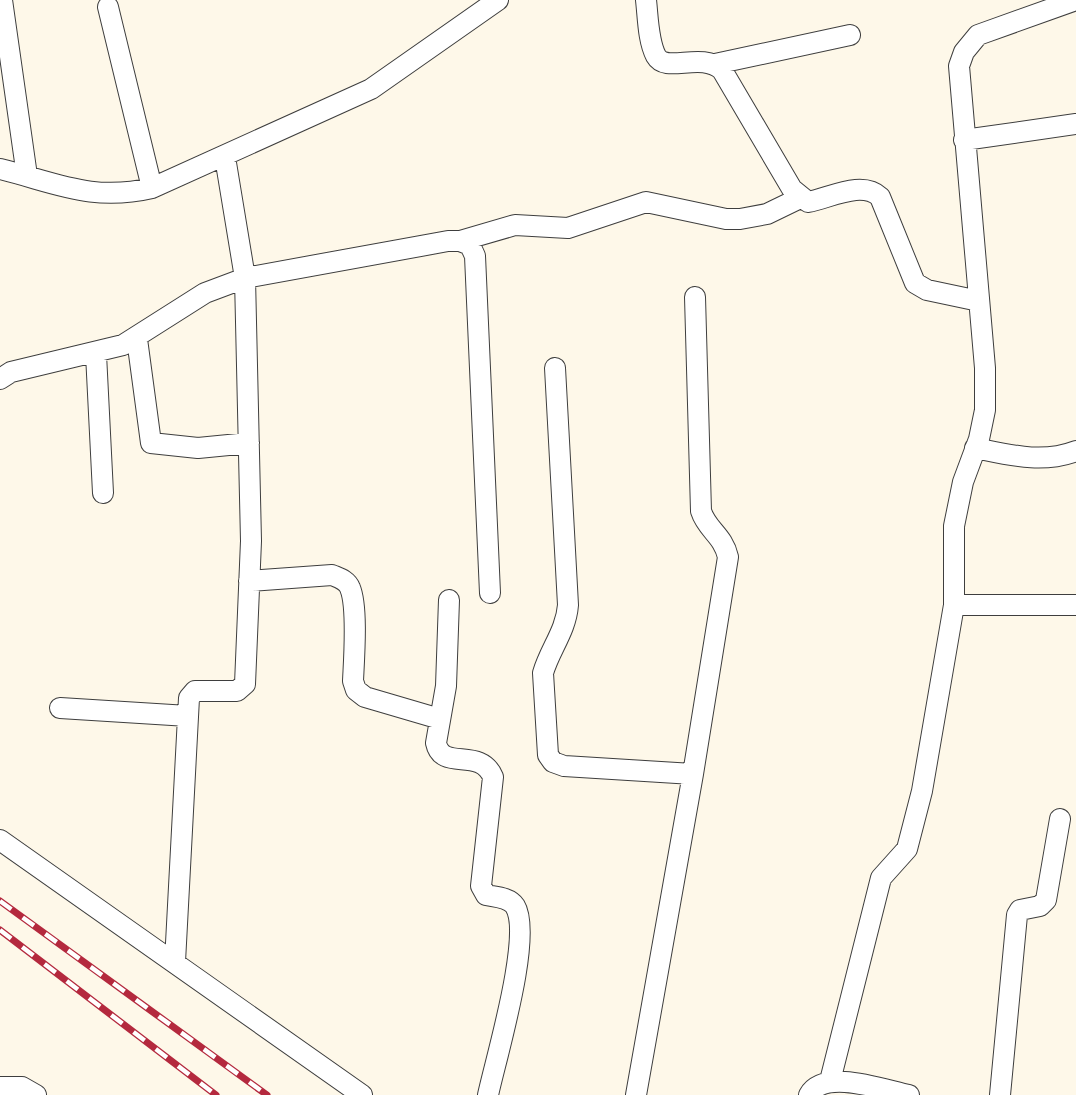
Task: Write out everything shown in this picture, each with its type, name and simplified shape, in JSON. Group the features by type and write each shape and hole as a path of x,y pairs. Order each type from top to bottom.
{"street":[{"path":"2,0 27,176"},
{"path":"0,169 98,194 130,193 152,188 225,157 371,89 498,0"},
{"path":"645,0 654,50 658,59 664,63 704,61 715,64 722,70 792,189 800,198 808,202 861,189 872,190 880,197 915,283 927,290 979,302"},
{"path":"830,1081 881,878 903,856 909,844 922,791 954,605 954,526 963,482 985,410 985,368 959,66 964,52 978,35 1076,0"},
{"path":"108,7 152,188"},
{"path":"715,64 850,35"},
{"path":"964,140 1076,124"},
{"path":"175,962 188,716 192,693 237,691 245,684 249,581 249,443 245,278 225,157"},
{"path":"0,379 11,372 96,354 137,339 205,293 245,278 460,241 515,225 568,228 645,202 726,219 740,219 767,214 800,198"},
{"path":"460,241 470,245 475,256 490,593"},
{"path":"636,1095 693,774 728,557 725,544 704,520 702,511 694,297"},
{"path":"137,339 151,443 198,448 249,443"},
{"path":"96,354 103,493"},
{"path":"555,368 568,605 562,635 547,660 543,673 548,755 553,762 564,766 693,774"},
{"path":"975,448 1034,459 1076,451"},
{"path":"249,581 332,575 343,579 350,586 353,600 353,681 356,690 365,697 440,719"},
{"path":"449,600 446,686 436,743 437,751 443,757 482,762 489,767 493,777 481,886 486,895 508,899 515,906 521,943 488,1095"},
{"path":"954,605 1076,605"},
{"path":"60,708 188,716"},
{"path":"1000,1095 1017,915 1020,910 1040,906 1046,900 1060,819"},
{"path":"0,840 362,1095"},
{"path":"809,1095 813,1088 830,1081 909,1095"},
{"path":"0,1087 22,1087 36,1095"}],"railway":[{"path":"0,901 267,1095"},
{"path":"0,930 216,1095"}]}
